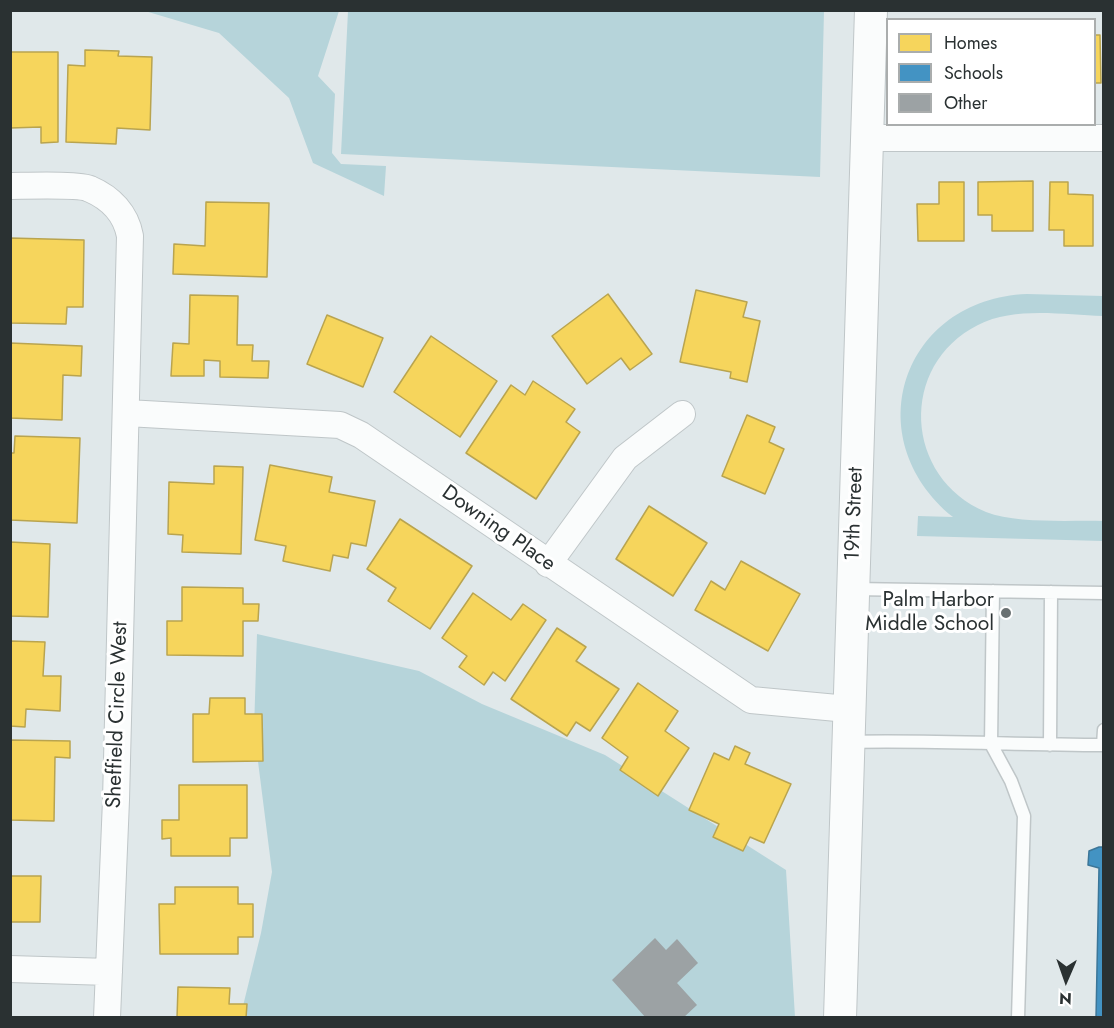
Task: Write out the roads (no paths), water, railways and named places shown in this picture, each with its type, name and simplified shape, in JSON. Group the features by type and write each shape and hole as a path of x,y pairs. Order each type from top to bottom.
{"street":[{"name":"19th Street","path":"840,1017 868,138 870,10"},
{"path":"868,138 1104,138"},
{"name":"Sheffield Circle West","path":"10,186 89,188 115,206 127,221 130,236 127,413 107,1017"},
{"name":"Downing Place","path":"127,413 340,425 361,435 751,700 848,710"},
{"path":"548,564 626,458 682,414"},
{"path":"10,969 109,972"}],"lane":[{"path":"853,588 1104,593"},
{"path":"993,591 992,744 1011,781 1024,816 1018,1017"},
{"path":"1050,745 1051,592"},
{"path":"848,742 912,740 992,744 1103,745 1104,730"}],"place":[{"name":"Palm Harbor Middle School","path":"1006,613"}]}
